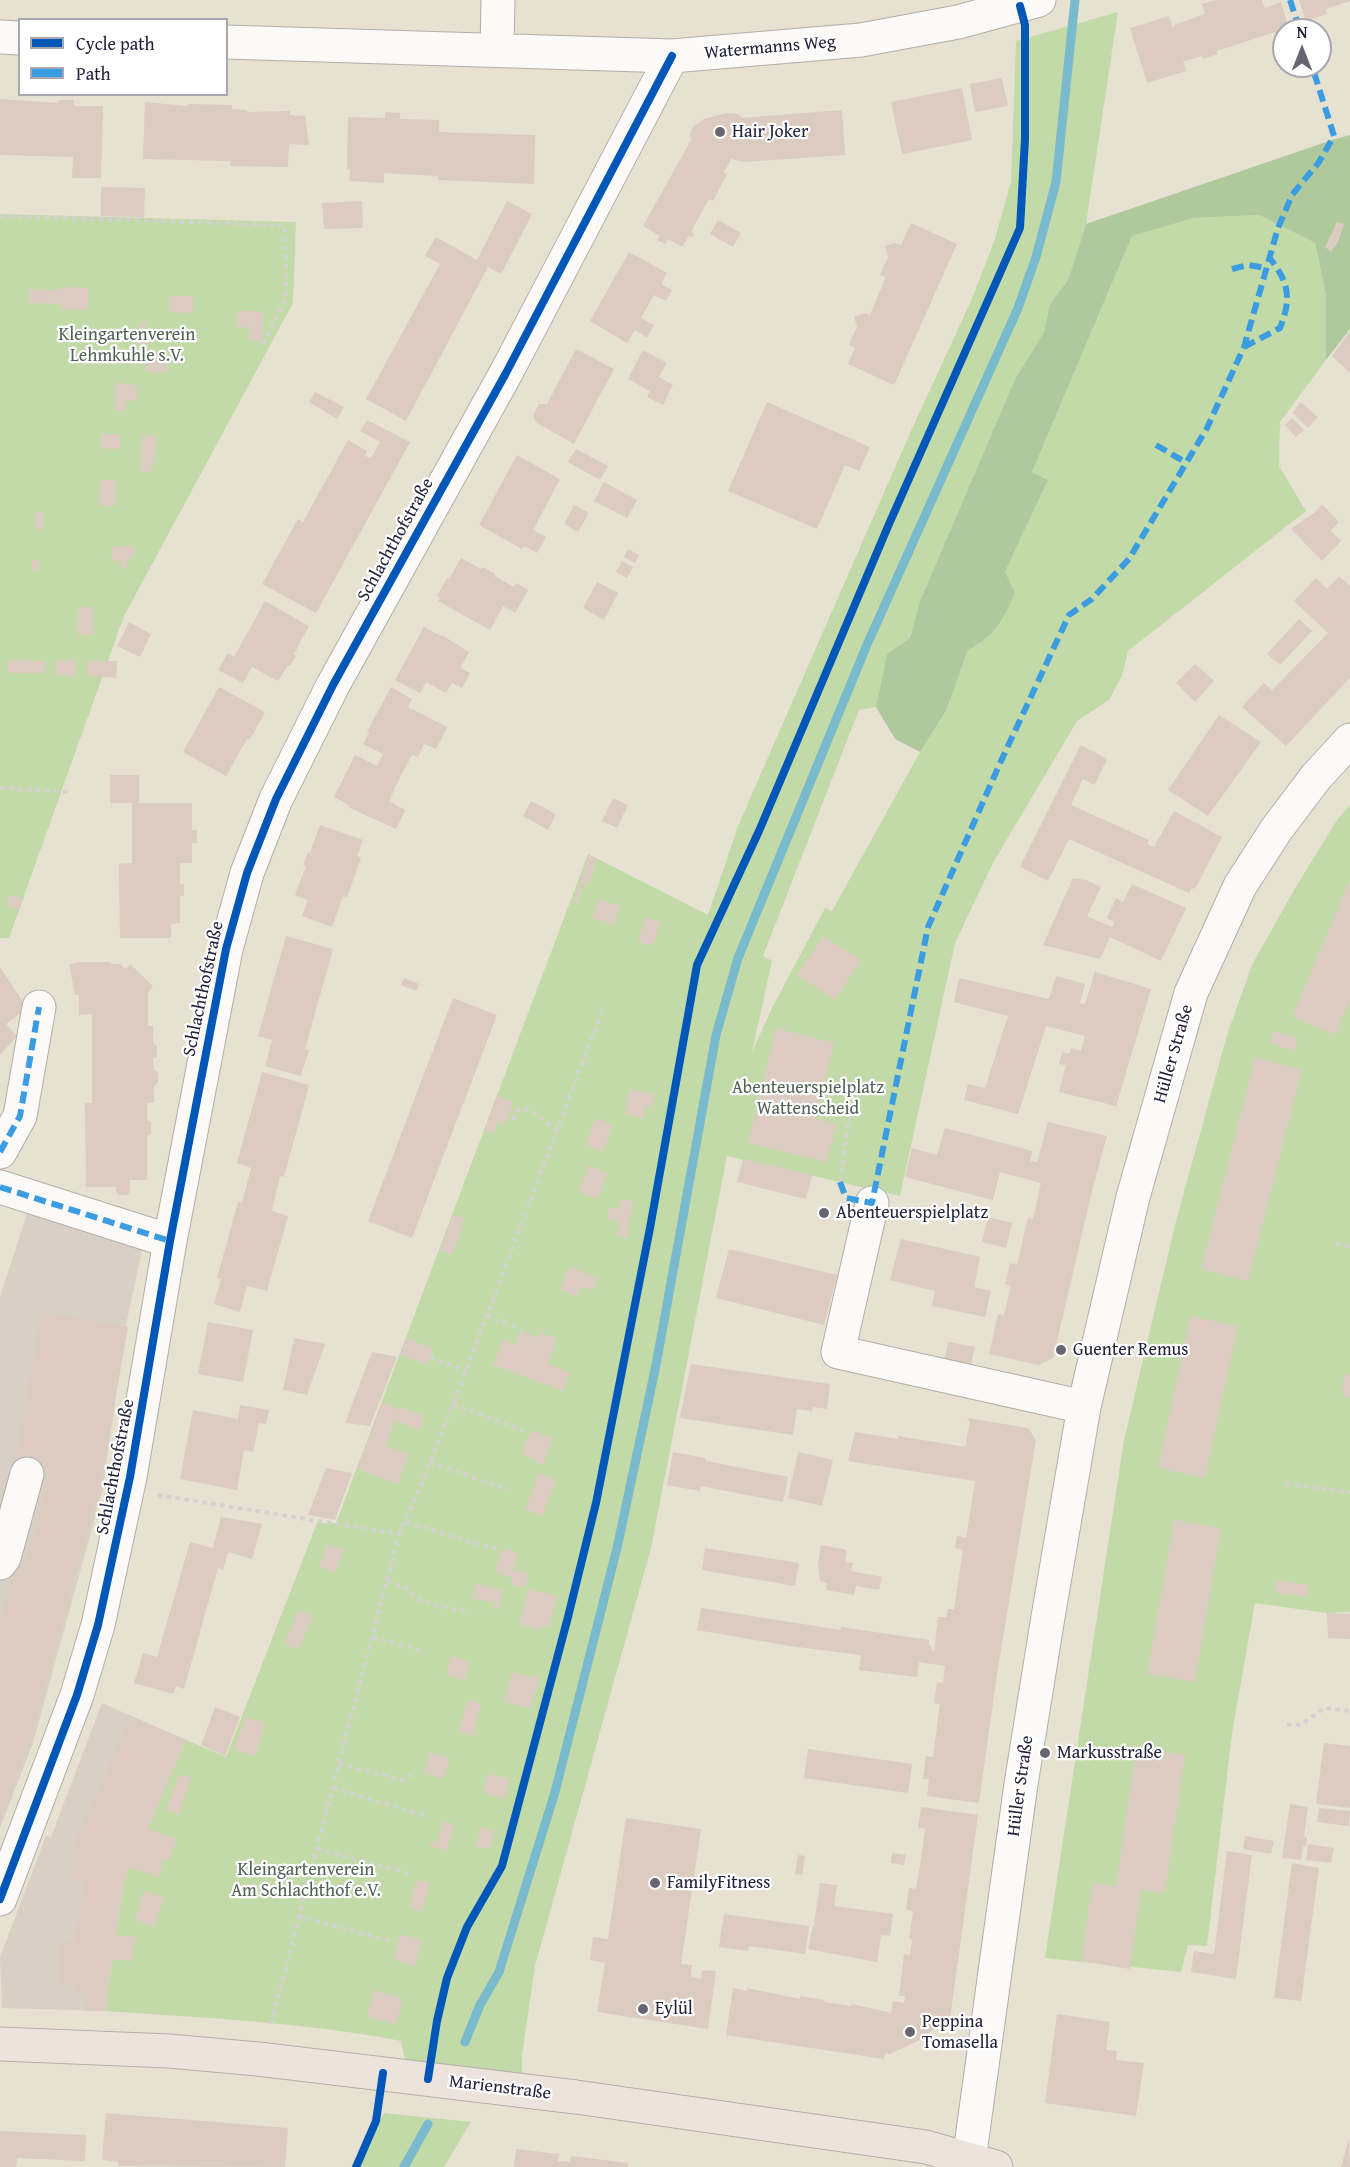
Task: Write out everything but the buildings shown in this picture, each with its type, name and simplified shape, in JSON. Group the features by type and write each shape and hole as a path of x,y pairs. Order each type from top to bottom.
{"main road":[{"name":"Marienstraße","path":"0,2044 169,2051 383,2073 576,2097 926,2147 978,2165"}],"street":[{"path":"497,50 498,0"},
{"name":"Watermanns Weg","path":"228,42 672,56 861,40 958,22 1038,0"},
{"path":"0,37 18,38"},
{"name":"Schlachthofstraße","path":"0,1899 77,1695 98,1625 128,1490 170,1241 226,949 247,873 276,799 333,685 506,373 672,56"},
{"name":"Hüller Straße","path":"978,2165 1035,1693 1084,1407 1133,1197 1191,993 1240,886 1283,821 1316,777 1350,740"},
{"path":"0,1152 20,1116 39,1007"},
{"path":"0,1187 170,1241"},
{"path":"872,1203 838,1352 1084,1407"},
{"path":"0,1563 4,1558 27,1474"}],"path":[{"path":"0,216 285,225 286,298 262,347"},
{"path":"0,788 68,792"},
{"path":"271,2024 399,1534 406,1522 466,1371 604,1006"},
{"path":"840,1182 851,1104"},
{"path":"514,1119 516,1112 524,1108 537,1113 544,1123 557,1128"},
{"path":"1336,1244 1350,1247"},
{"path":"486,1316 522,1329"},
{"path":"429,1357 466,1371"},
{"path":"453,1404 524,1431"},
{"path":"430,1462 508,1490"},
{"path":"1286,1484 1350,1492"},
{"path":"128,1490 399,1534"},
{"path":"406,1522 496,1548"},
{"path":"387,1581 402,1586 418,1599 443,1607 466,1610"},
{"path":"373,1636 426,1652"},
{"path":"1287,1725 1301,1725 1324,1708 1350,1711"},
{"path":"339,1764 403,1780 414,1773"},
{"path":"333,1788 429,1817"},
{"path":"317,1849 411,1874"},
{"path":"298,1916 393,1942"}],"shaded area":[{"path":"28,1210 143,1246 126,1325 103,1488 33,1743 0,1828 0,1297"},
{"path":"102,1703 186,1740 124,1881 105,2011 2,2008 0,1957 46,1836 51,1837"}],"green space":[{"path":"1118,12 1086,224 1068,280 1050,304 1044,332 1015,379 920,601 910,638 887,654 876,707 859,710 763,956 772,961 752,1052 772,1008 825,908 832,911 920,752 946,711 968,650 979,644 1015,592 1005,572 1048,480 1032,472 1132,236 1194,218 1259,215 1315,243 1326,295 1326,360 1280,422 1279,466 1306,511 1128,651 1122,676 1109,700 1077,721 993,863 955,943 900,1196 727,1156 651,1548 535,1966 522,2055 522,2085 407,2069 401,2041 291,2025 105,2011 124,1881 186,1740 226,1757 317,1523 336,1523 588,854 708,915 738,826 911,431 971,301 994,242 1011,182 1016,41"},
{"path":"1350,135 1350,329 1326,360 1326,295 1315,243 1259,215 1194,218 1132,236 1032,472 1048,480 1005,572 1015,592 1007,610 992,633 968,650 946,711 920,752 895,739 876,707 887,654 910,638 920,601 1015,379 1044,332 1050,304 1068,280 1086,224"},
{"name":"Kleingartenverein Lehmkuhle s.V.","path":"0,214 296,222 293,303 124,616 9,938 0,938"},
{"path":"1350,805 1350,1612 1327,1613 1255,1603 1232,1733 1207,1946 1188,1945 1181,1972 1045,1958 1124,1440 1175,1225 1227,1035 1252,965 1294,890 1337,820"},
{"path":"384,2113 471,2122 444,2167 354,2167"}],"waterway":[{"path":"465,2042 480,2005 499,1972 555,1792 617,1548 656,1365 716,1035 738,958 866,647 1018,308 1036,257 1056,182 1075,0"},
{"path":"404,2167 428,2124"}],"marked path":[{"path":"1290,0 1296,18"},
{"path":"840,1182 846,1198 872,1203 928,927 1001,761 1069,615 1092,599 1129,559 1207,428 1244,347 1278,228 1292,195 1319,162 1334,136 1316,78"},
{"path":"1244,347 1280,328 1284,317 1286,291 1281,275 1269,257"},
{"path":"1232,269 1248,265 1266,268"},
{"path":"1156,445 1187,463"},
{"path":"0,1152 20,1116 39,1007"},
{"path":"0,1187 170,1241"}],"cycle path":[{"path":"428,2079 437,2021 447,1978 467,1927 502,1866 596,1503 650,1228 697,965 759,831 889,524 1020,228 1025,139 1025,25 1020,6"},
{"path":"0,1899 77,1695 98,1625 130,1477 170,1241 226,949 247,873 276,799 333,685 506,373 672,56"},
{"path":"356,2167 376,2121 383,2073"}],"place":[{"name":"Hair Joker","path":"720,132"},
{"name":"Abenteuerspielplatz","path":"824,1213"},
{"name":"Guenter Remus","path":"1061,1350"},
{"name":"Markusstraße","path":"1045,1753"},
{"name":"FamilyFitness","path":"655,1883"},
{"name":"Eylül","path":"643,2009"},
{"name":"Peppina Tomasella","path":"910,2032"}],"park label":[{"name":"Abenteuerspielplatz Wattenscheid","path":"808,1098"},
{"name":"Kleingartenverein Am Schlachthof e.V.","path":"306,1880"}]}
